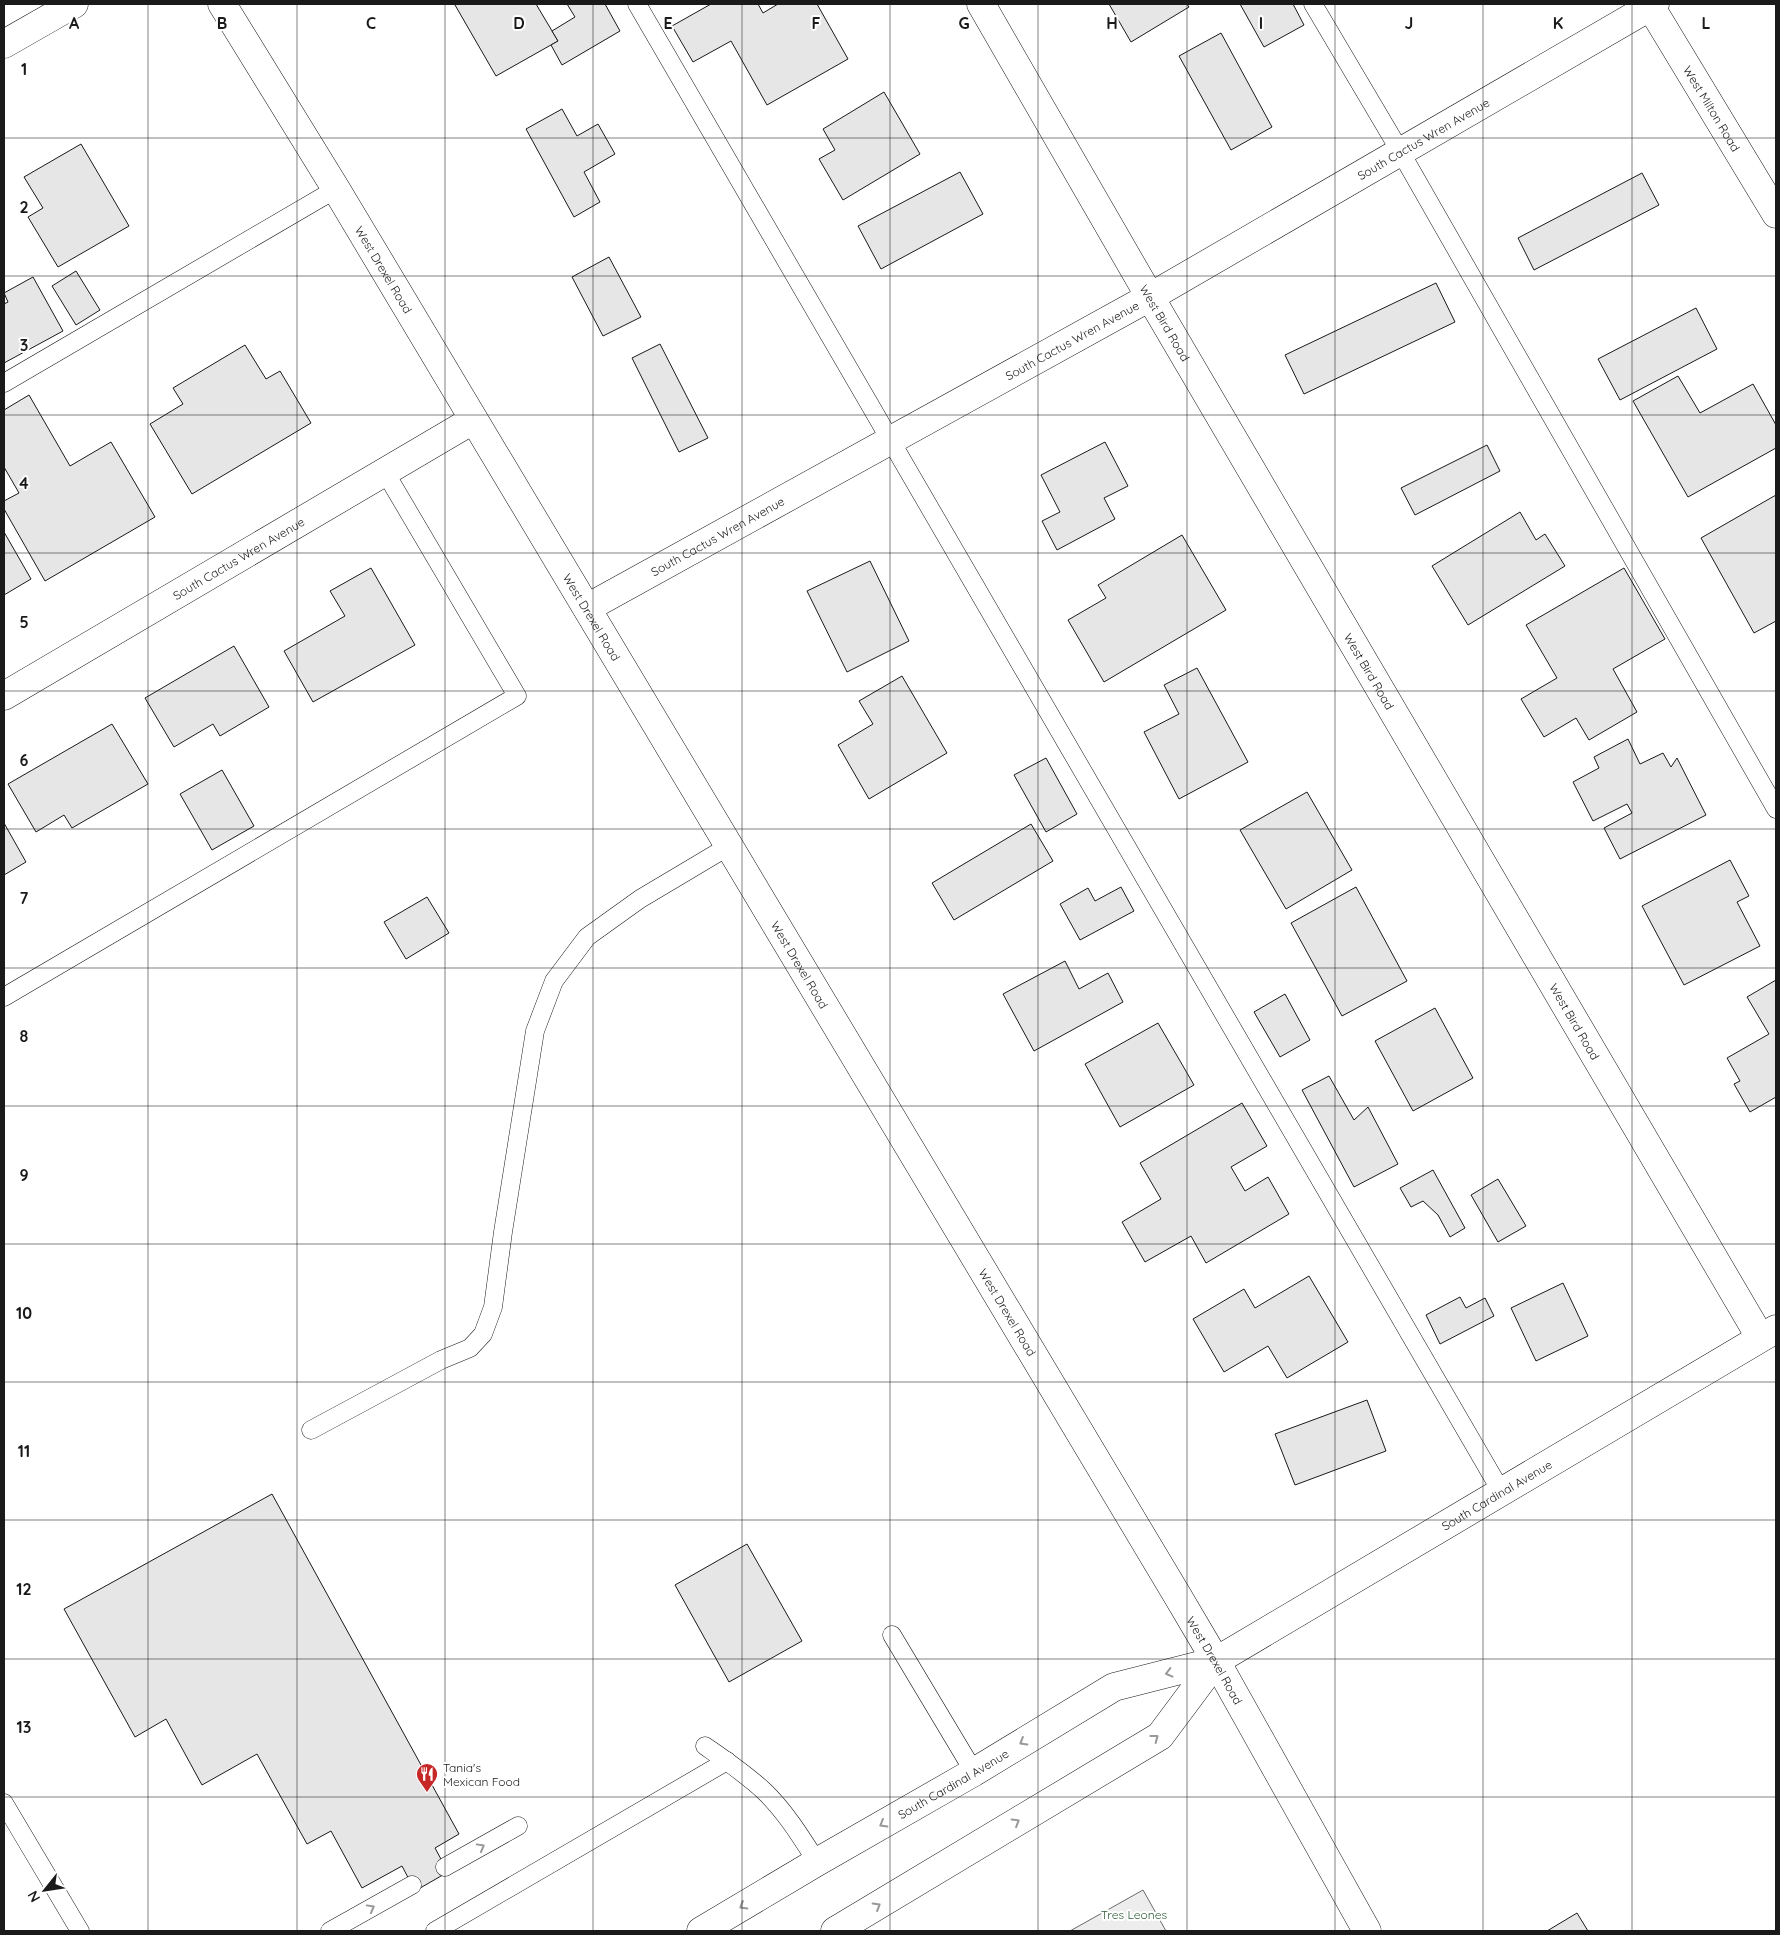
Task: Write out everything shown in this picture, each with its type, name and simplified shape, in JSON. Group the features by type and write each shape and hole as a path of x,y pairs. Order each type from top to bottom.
{"street":[{"path":"4,44 74,4"},
{"name":"West Drexel Road","path":"222,4 336,189 1216,1661 1367,1931"},
{"name":"West Bird Road","path":"980,4 1150,297 1768,1333"},
{"name":"South Cactus Wren Avenue","path":"587,608 891,442 1150,297 1651,5"},
{"name":"West Milton Road","path":"1651,5 1776,214"},
{"name":"South Cactus Wren Avenue","path":"4,696 473,420"},
{"name":"South Cardinal Avenue","path":"701,1931 974,1772 1114,1687 1216,1661 1768,1333"},
{"name":"South Cardinal Avenue","path":"850,1927 1160,1736 1216,1661"}],"lane":[{"path":"637,4 1501,1491"},
{"path":"1313,4 1400,152 1776,809"},
{"path":"4,383 336,189"},
{"path":"4,997 517,696 385,472"},
{"path":"311,1430 441,1360 470,1348 483,1334 493,1307 535,1031 554,981 587,938 640,899 729,846"},
{"path":"892,1635 974,1772"},
{"path":"705,1746 765,1791 797,1831 817,1862"},
{"path":"435,1931 727,1761"},
{"path":"4,1803 80,1931"},
{"path":"445,1867 518,1826"},
{"path":"330,1931 412,1885"}],"green space":[{"name":"Tres Leones","path":"1143,1890 1166,1931 1070,1931"}],"building":[{"path":"536,4 558,41 496,76 455,5"},
{"path":"567,4 605,4 620,31 562,65 551,45 558,41 552,31 575,17"},
{"path":"711,4 758,4 763,13 778,4 817,4 848,59 767,105 731,41 693,62 672,26"},
{"path":"1109,4 1187,4 1189,7 1131,42"},
{"path":"1240,4 1293,4 1304,25 1264,47"},
{"path":"1221,33 1272,127 1231,150 1179,56"},
{"path":"884,92 920,154 843,200 819,159 835,150 823,129"},
{"path":"562,109 577,136 598,124 615,154 584,172 600,202 574,217 526,129"},
{"path":"81,144 129,226 58,267 28,217 43,208 24,177"},
{"path":"960,172 983,214 881,269 858,226"},
{"path":"1642,173 1659,205 1534,270 1518,238"},
{"path":"609,257 641,317 603,336 572,277"},
{"path":"76,271 100,310 76,325 52,286"},
{"path":"33,277 63,331 4,363 4,304 8,302 4,293"},
{"path":"1436,283 1455,322 1304,394 1285,355"},
{"path":"1696,308 1717,349 1620,400 1598,359"},
{"path":"660,344 708,438 679,452 632,358"},
{"path":"245,345 266,379 280,371 311,423 192,494 150,424 183,404 173,388"},
{"path":"1678,376 1700,413 1753,384 1776,425 1776,448 1688,497 1633,401"},
{"path":"29,395 70,466 111,442 155,517 45,581 4,509 4,501 19,493 4,467 4,410"},
{"path":"1105,442 1128,486 1104,498 1115,519 1057,550 1042,521 1060,512 1041,475"},
{"path":"1487,445 1500,471 1415,515 1401,488"},
{"path":"1776,495 1776,621 1754,633 1701,538"},
{"path":"1520,512 1536,540 1545,534 1565,566 1468,625 1432,566"},
{"path":"4,532 31,579 4,595"},
{"path":"1182,535 1226,610 1104,682 1068,620 1106,598 1098,585"},
{"path":"870,561 909,641 847,672 807,591"},
{"path":"371,568 415,645 313,702 284,651 345,616 330,591"},
{"path":"1624,568 1665,639 1613,669 1637,712 1589,740 1576,718 1544,737 1521,699 1557,678 1526,625"},
{"path":"234,646 269,707 220,736 213,724 174,747 145,698"},
{"path":"1197,668 1248,762 1179,799 1144,732 1179,714 1164,685"},
{"path":"902,676 947,753 869,799 838,745 873,724 859,701"},
{"path":"112,724 148,784 72,828 64,815 36,832 8,784"},
{"path":"1628,739 1640,764 1663,753 1671,767 1677,758 1706,815 1620,859 1604,828 1632,813 1627,804 1593,821 1573,782 1599,768 1594,757"},
{"path":"1046,758 1077,814 1046,832 1014,775"},
{"path":"222,770 254,826 212,850 180,794"},
{"path":"1307,792 1352,870 1286,909 1240,830"},
{"path":"4,823 26,862 4,875"},
{"path":"1031,824 1053,861 954,920 932,883"},
{"path":"1730,860 1749,896 1737,902 1760,946 1684,985 1642,906"},
{"path":"1121,887 1134,911 1080,940 1060,904 1088,888 1095,901"},
{"path":"1356,887 1407,981 1342,1016 1291,923"},
{"path":"427,897 449,933 406,959 384,922"},
{"path":"1065,961 1079,989 1108,973 1123,1002 1034,1051 1003,994"},
{"path":"1776,980 1776,1097 1750,1112 1734,1084 1740,1081 1727,1058 1769,1034 1747,997"},
{"path":"1285,994 1310,1040 1280,1057 1254,1012"},
{"path":"1435,1008 1473,1078 1413,1111 1375,1041"},
{"path":"1158,1023 1194,1085 1120,1127 1085,1064"},
{"path":"1329,1076 1354,1120 1368,1107 1398,1164 1354,1187 1302,1090"},
{"path":"1242,1103 1267,1146 1231,1167 1245,1191 1268,1177 1289,1214 1206,1263 1191,1236 1145,1262 1122,1222 1161,1199 1140,1163"},
{"path":"1433,1170 1465,1228 1450,1237 1438,1215 1423,1201 1411,1207 1400,1188"},
{"path":"1498,1179 1526,1226 1498,1242 1471,1195"},
{"path":"1309,1276 1348,1342 1287,1378 1268,1346 1224,1372 1193,1319 1244,1289 1255,1308"},
{"path":"1563,1283 1588,1336 1536,1361 1511,1308"},
{"path":"1460,1297 1466,1308 1485,1298 1494,1316 1440,1344 1426,1315"},
{"path":"1367,1400 1386,1451 1295,1485 1275,1434"},
{"path":"272,1494 459,1834 435,1848 448,1872 415,1891 402,1866 362,1888 331,1831 307,1844 257,1754 202,1785 166,1719 135,1737 64,1609"},
{"path":"747,1544 802,1641 729,1682 675,1585"},
{"path":"1577,1913 1588,1931 1547,1931"}],"place":[{"name":"Tania's Mexican Food","path":"427,1793"}]}
